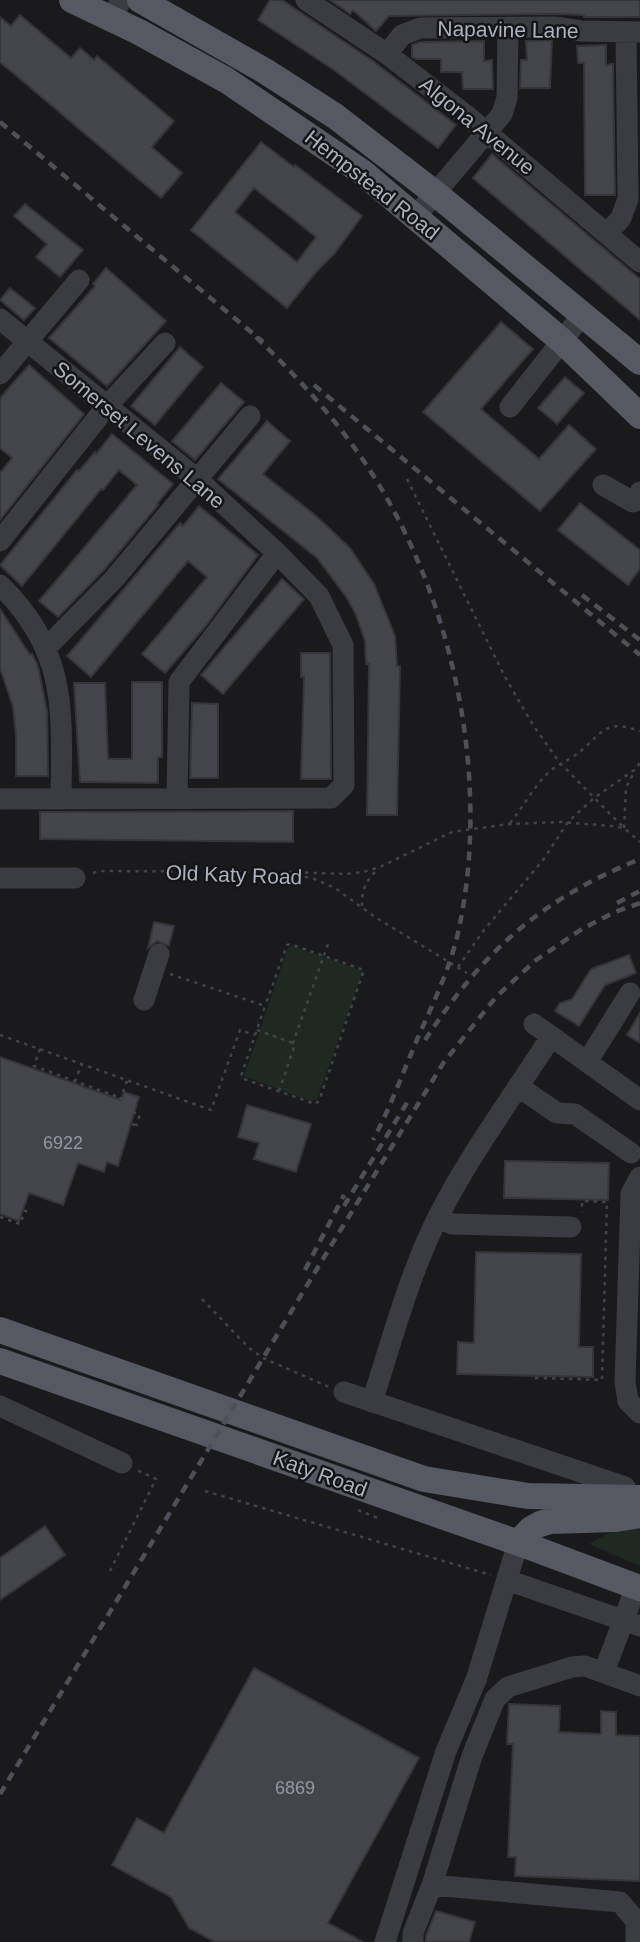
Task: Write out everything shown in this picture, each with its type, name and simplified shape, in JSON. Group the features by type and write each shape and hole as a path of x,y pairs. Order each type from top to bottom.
{"main road":[{"name":"Hempstead Road","path":"72,0 116,9 139,32 247,94 362,172 562,341 640,416"},
{"name":"Hempstead Road","path":"140,0 265,71 335,116 436,194 640,362"},
{"name":"Katy Road","path":"0,1330 424,1479 528,1496 592,1498 635,1488"},
{"name":"Katy Road","path":"0,1361 518,1543 638,1588"},
{"path":"461,1486 512,1511 521,1525 518,1543"},
{"path":"518,1543 531,1529 551,1521 616,1519 640,1515"}],"street":[{"name":"Algona Avenue","path":"306,0 387,54 640,262"},
{"path":"415,216 502,114 507,98 508,27"},
{"name":"Napavine Lane","path":"387,54 402,35 420,28 555,27 581,31 633,32"},
{"path":"607,234 621,218 628,199 633,32"},
{"path":"0,374 79,279"},
{"path":"510,407 583,314"},
{"name":"Somerset Levens Lane","path":"0,319 198,480 277,553 319,596 344,645 344,785 331,798 0,799"},
{"path":"0,541 107,406 165,343"},
{"path":"46,648 114,579 250,416"},
{"path":"603,485 632,502 638,500 640,492"},
{"path":"177,798 179,682 277,553"},
{"path":"0,585 32,620 46,648 57,684 60,708 61,799"},
{"path":"0,878 75,878"},
{"path":"144,1000 160,962"},
{"path":"587,1062 630,993"},
{"path":"372,1402 420,1257 438,1217 519,1087 543,1030 640,1100"},
{"path":"519,1087 557,1112 575,1114 631,1153"},
{"path":"640,1178 631,1194 625,1382 628,1401 640,1413"},
{"path":"438,1217 452,1224 576,1222"},
{"path":"344,1392 635,1488"},
{"path":"0,1406 122,1463"},
{"path":"385,1942 446,1751 476,1680 518,1543"},
{"path":"507,1580 632,1624"},
{"path":"604,1672 632,1624 638,1588"},
{"path":"413,1942 413,1933 432,1885 472,1756 495,1699 508,1687 572,1667 585,1666 640,1686"},
{"path":"432,1885 620,1902 636,1921 636,1942"}],"path":[{"path":"407,479 505,677 533,725 560,763 640,842"},
{"path":"509,824 546,775 560,763 582,751 597,734 611,726 640,732"},
{"path":"458,968 484,930 543,860 568,822 594,798 639,766"},
{"path":"624,828 626,788 639,766"},
{"path":"274,872 346,874 380,867 452,832 509,824 568,822 624,828"},
{"path":"362,908 362,891 366,881 380,867"},
{"name":"Old Katy Road","path":"100,871 274,872 312,878 335,888 362,908 467,973"},
{"path":"279,1092 295,1044 293,1043 328,944"},
{"path":"287,945 364,970 319,1101 311,1103 242,1076 265,1006 287,945"},
{"path":"160,962 265,1006"},
{"path":"0,1035 211,1110 240,1030 255,1035"},
{"path":"257,1030 293,1043"},
{"path":"40,1049 34,1066 121,1098"},
{"path":"75,1082 81,1064"},
{"path":"127,1080 118,1106 141,1115 138,1126 132,1124"},
{"path":"535,1378 602,1380 607,1202 582,1201 576,1222"},
{"path":"0,1217 20,1224 25,1211 32,1213"},
{"path":"202,1299 248,1347 263,1358 344,1392"},
{"path":"110,1571 156,1479 122,1463"},
{"path":"205,1491 507,1580"}],"shaded area":[{"path":"292,946 360,970 362,974 317,1099 311,1101 244,1076 288,948"},
{"path":"640,1528 640,1566 589,1544 607,1534"}],"building":[{"path":"270,0 282,0 373,61 456,125 438,148 334,70 258,20"},
{"path":"330,0 640,0 640,17 555,14 389,16 376,31 353,10 350,14"},
{"path":"20,15 71,58 80,48 94,60 97,56 174,121 152,147 182,173 161,198 0,62 0,17 11,26"},
{"path":"552,40 550,88 520,88 521,60 527,60 526,41"},
{"path":"484,41 484,61 492,60 493,89 463,89 462,72 441,72 441,59 412,57 412,45 420,42"},
{"path":"606,45 606,65 613,64 615,195 585,195 584,63 578,63 577,46"},
{"path":"261,142 362,216 335,253 287,308 191,230","holes":["254,188 316,237 297,262 235,212"]},
{"path":"492,154 640,279 640,320 473,178"},
{"path":"25,204 83,250 60,277 36,257 47,244 14,216"},
{"path":"106,268 166,321 107,386 49,338 95,286 93,284"},
{"path":"10,288 35,308 24,320 0,300"},
{"path":"501,322 533,349 481,409 539,459 569,425 596,449 540,511 423,412"},
{"path":"180,347 203,367 155,425 131,406"},
{"path":"29,365 84,414 0,520 0,473 12,458 0,448 0,398"},
{"path":"565,377 584,393 557,424 538,408"},
{"path":"221,383 244,402 195,460 172,441"},
{"path":"267,421 290,441 263,474 315,515 350,548 374,584 395,636 397,666 400,666 397,815 367,815 369,664 366,664 365,641 347,598 317,558 218,479"},
{"path":"112,434 173,484 104,570 58,617 39,601 137,485 119,470 22,586 0,565 77,470 79,471 95,452 96,454"},
{"path":"580,503 640,550 640,569 628,585 558,530"},
{"path":"199,506 258,555 204,628 165,673 142,654 207,577 188,561 91,677 67,656 180,523 183,526"},
{"path":"282,579 304,599 223,694 201,675"},
{"path":"0,609 38,666 47,711 48,776 16,776 13,707 0,668"},
{"path":"301,653 330,653 331,779 301,779 304,677 301,677"},
{"path":"132,682 162,682 162,757 158,757 158,783 80,782 74,683 105,683 108,759 132,759"},
{"path":"192,703 218,704 218,778 190,778"},
{"path":"293,811 293,842 40,839 40,812"},
{"path":"154,922 174,926 169,946 157,941 148,948"},
{"path":"629,955 636,973 605,985 579,1026 555,1011 560,1003 572,999 591,969"},
{"path":"640,1013 640,1043 627,1035"},
{"path":"0,1057 121,1100 124,1092 139,1097 118,1166 107,1162 104,1172 78,1163 63,1205 29,1193 19,1221 0,1214"},
{"path":"247,1105 311,1124 296,1172 254,1159 259,1143 238,1137"},
{"path":"505,1161 609,1163 608,1200 504,1198"},
{"path":"476,1252 581,1254 579,1347 593,1347 593,1377 457,1374 458,1342 474,1343"},
{"path":"45,1526 65,1555 0,1600 0,1558"},
{"path":"254,1668 419,1758 328,1923 363,1942 215,1942 189,1928 171,1897 112,1865 137,1818 164,1833"},
{"path":"509,1704 560,1706 559,1732 601,1734 601,1711 616,1712 616,1735 640,1736 640,1881 515,1876 516,1857 508,1857 513,1744 507,1744"},
{"path":"436,1911 475,1922 469,1942 426,1942"}],"railway":[{"path":"0,122 263,342"},
{"path":"256,337 345,435 389,502 413,550 433,601 449,654 461,709 468,765 470,820 467,875 459,928 440,986 373,1140"},
{"path":"314,385 640,655"},
{"path":"582,595 640,640"},
{"path":"425,1040 469,980 517,931 573,892 640,859"},
{"path":"617,903 640,891"},
{"path":"0,1794 444,1062 496,997 536,960 582,929 640,903"},
{"path":"344,1206 408,1101"},
{"path":"305,1270 344,1195"}]}
